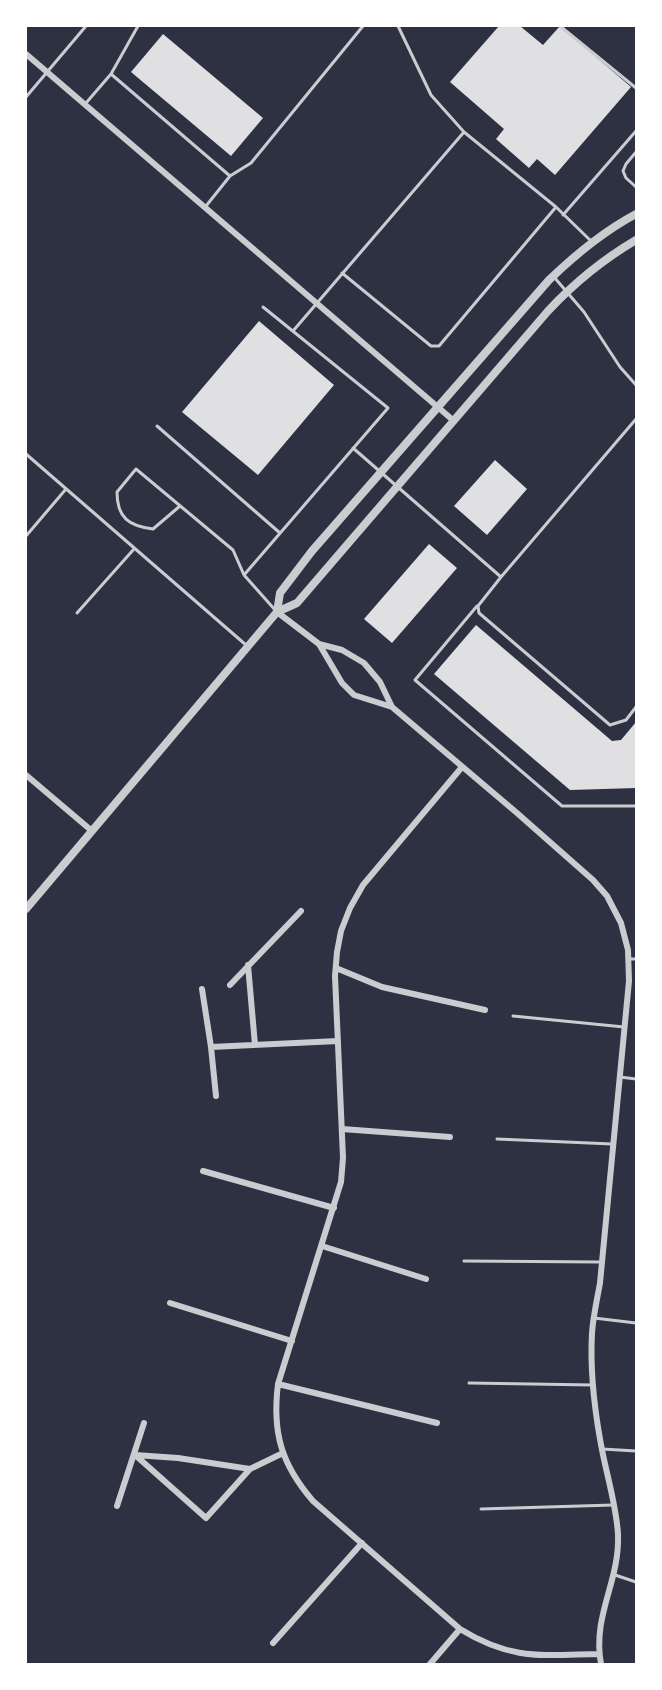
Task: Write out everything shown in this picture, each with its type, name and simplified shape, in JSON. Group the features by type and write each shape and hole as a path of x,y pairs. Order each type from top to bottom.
{"street":[{"path":"26,54 454,421"},
{"path":"277,612 280,593 312,551 553,276 592,243 636,214"},
{"path":"26,909 277,612 297,603 567,291 606,258 636,240"},
{"path":"277,612 320,644 342,650 364,663 380,682 392,707"},
{"path":"320,644 342,683 354,695 392,707 593,880 606,896 621,923 628,950 633,959 624,1027 602,1262 592,1332 594,1385 602,1449 618,1533 615,1575 603,1611 599,1634 601,1665"},
{"path":"462,767 363,885 350,908 341,931 336,968 343,1158 341,1182 278,1384 275,1406 276,1425 288,1466 299,1485 313,1501 460,1629 478,1640 521,1654 539,1656 599,1653"},
{"path":"26,775 92,831"},
{"path":"230,984 301,910"},
{"path":"248,965 255,1045"},
{"path":"336,968 382,987 484,1010"},
{"path":"202,990 216,1096"},
{"path":"211,1047 338,1041"},
{"path":"342,1129 450,1137"},
{"path":"203,1171 334,1208"},
{"path":"322,1246 426,1279"},
{"path":"170,1304 292,1341"},
{"path":"278,1384 437,1423"},
{"path":"117,1506 144,1423"},
{"path":"134,1454 206,1518 250,1469 283,1453"},
{"path":"134,1454 250,1469"},
{"path":"273,1643 362,1543"},
{"path":"430,1665 460,1629"},
{"path":"570,1654 570,1665"}],"lane":[{"path":"26,97 86,26"},
{"path":"84,105 111,74 138,26"},
{"path":"205,207 230,176 251,163 363,26"},
{"path":"398,26 431,95 464,132 556,207 592,243"},
{"path":"560,26 636,88"},
{"path":"111,74 230,176"},
{"path":"563,214 636,131"},
{"path":"293,331 464,132"},
{"path":"636,152 623,171 626,178 636,187"},
{"path":"342,273 431,346 440,346 556,207"},
{"path":"553,276 584,312 620,367 636,385"},
{"path":"244,575 388,408 263,307"},
{"path":"636,419 415,680 562,806 636,806"},
{"path":"157,426 280,533"},
{"path":"353,448 501,576"},
{"path":"26,454 248,646"},
{"path":"180,506 153,529 136,527 125,519 117,504 117,492 136,469 233,550 244,575 277,612"},
{"path":"26,536 66,489"},
{"path":"77,613 135,549"},
{"path":"478,606 479,613 610,725 626,720 636,707"},
{"path":"513,1016 624,1027"},
{"path":"620,1077 636,1079"},
{"path":"497,1139 614,1144"},
{"path":"464,1260 602,1262"},
{"path":"594,1318 636,1323"},
{"path":"469,1383 594,1385"},
{"path":"602,1449 636,1451"},
{"path":"481,1509 614,1505"},
{"path":"615,1575 636,1582"}],"building":[{"path":"499,26 520,26 543,45 560,26 631,87 555,175 537,159 529,168 496,139 504,129 450,82"},
{"path":"163,34 263,118 231,156 131,72"},
{"path":"259,321 334,385 258,475 182,412"},
{"path":"495,460 527,489 487,535 454,506"},
{"path":"429,544 457,568 392,643 364,619"},
{"path":"476,625 612,741 621,740 636,722 636,788 570,790 434,674"}]}
